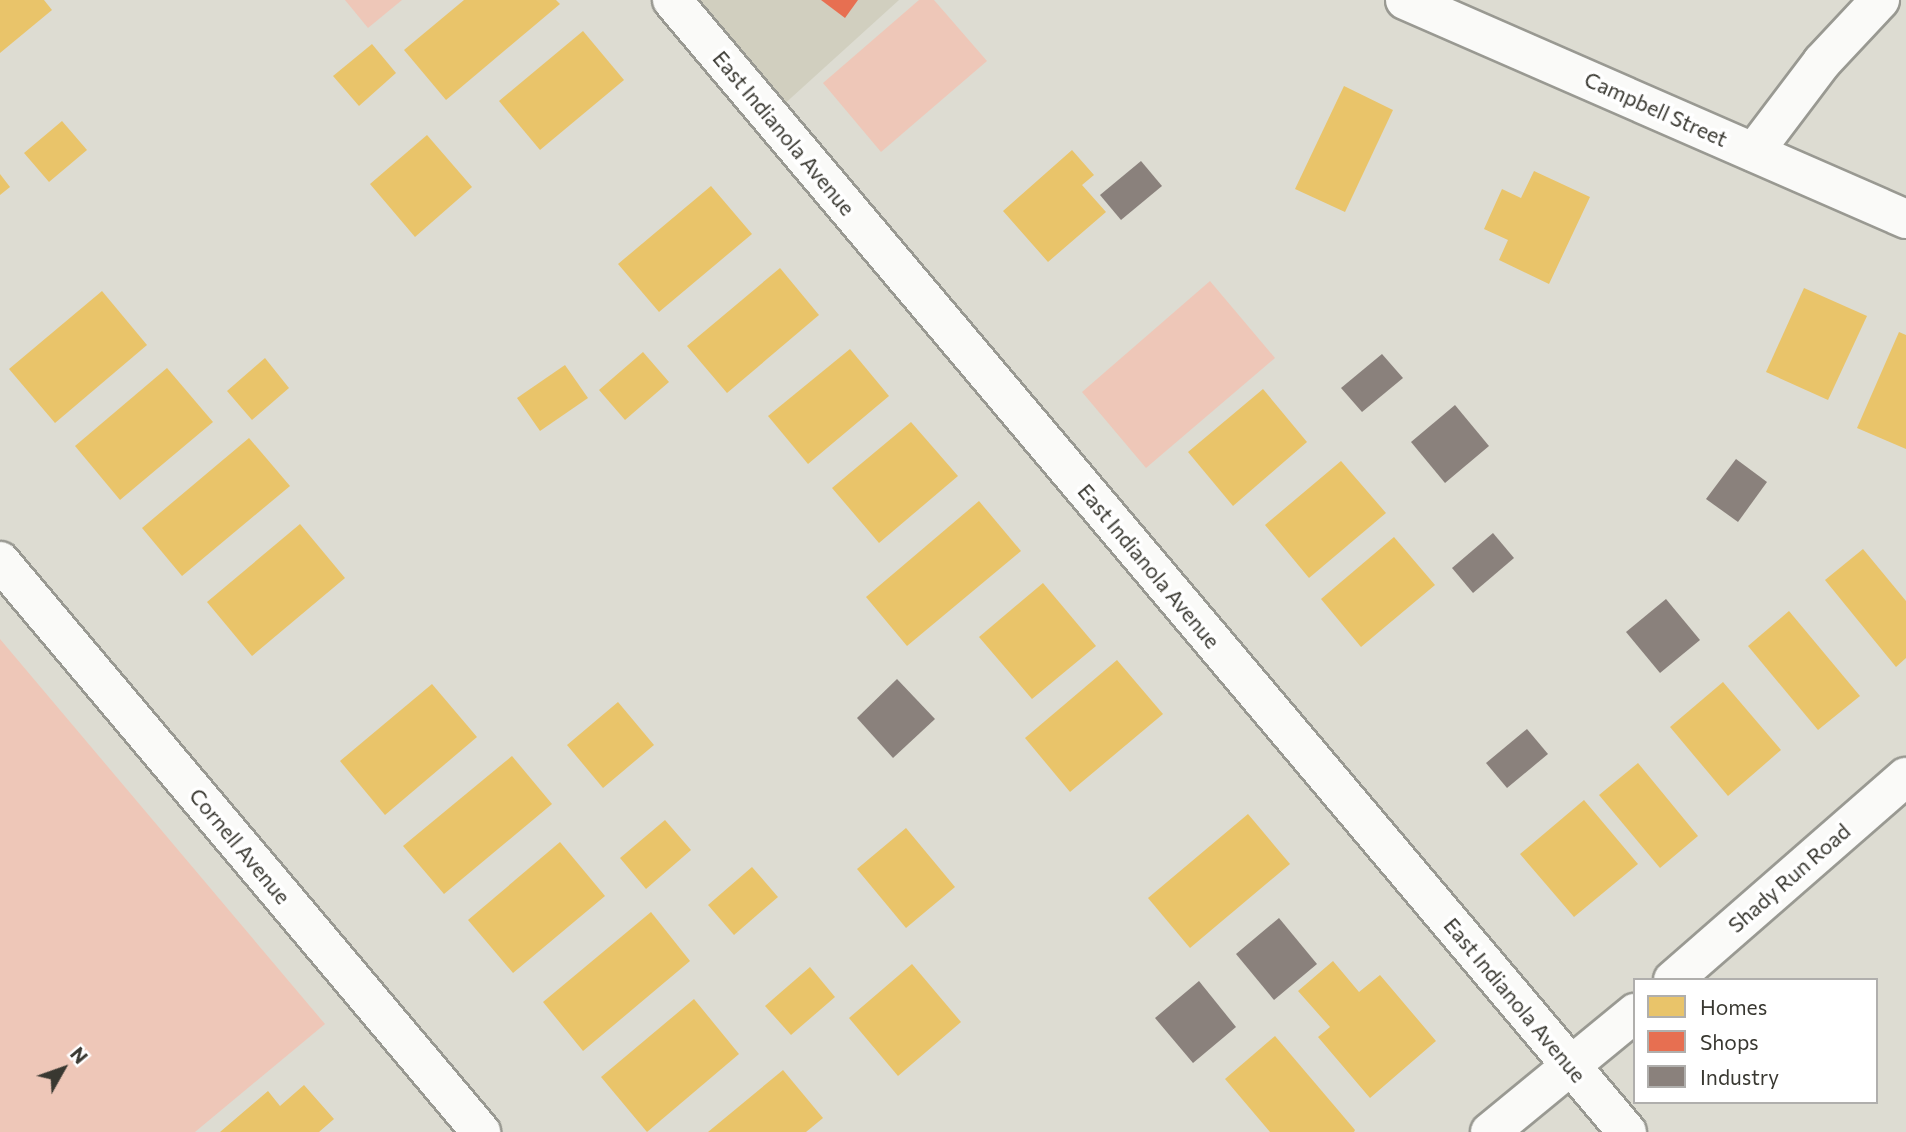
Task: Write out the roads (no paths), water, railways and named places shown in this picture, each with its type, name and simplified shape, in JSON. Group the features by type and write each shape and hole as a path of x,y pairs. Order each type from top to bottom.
{"street":[{"name":"East Indianola Avenue","path":"672,0 1627,1132"},
{"name":"Campbell Street","path":"1405,0 1906,219"},
{"path":"1754,152 1822,62 1880,0"},
{"name":"Cornell Avenue","path":"0,561 481,1132"},
{"name":"Shady Run Road","path":"1675,978 1906,777"},
{"path":"1490,1132 1633,1015"}]}
